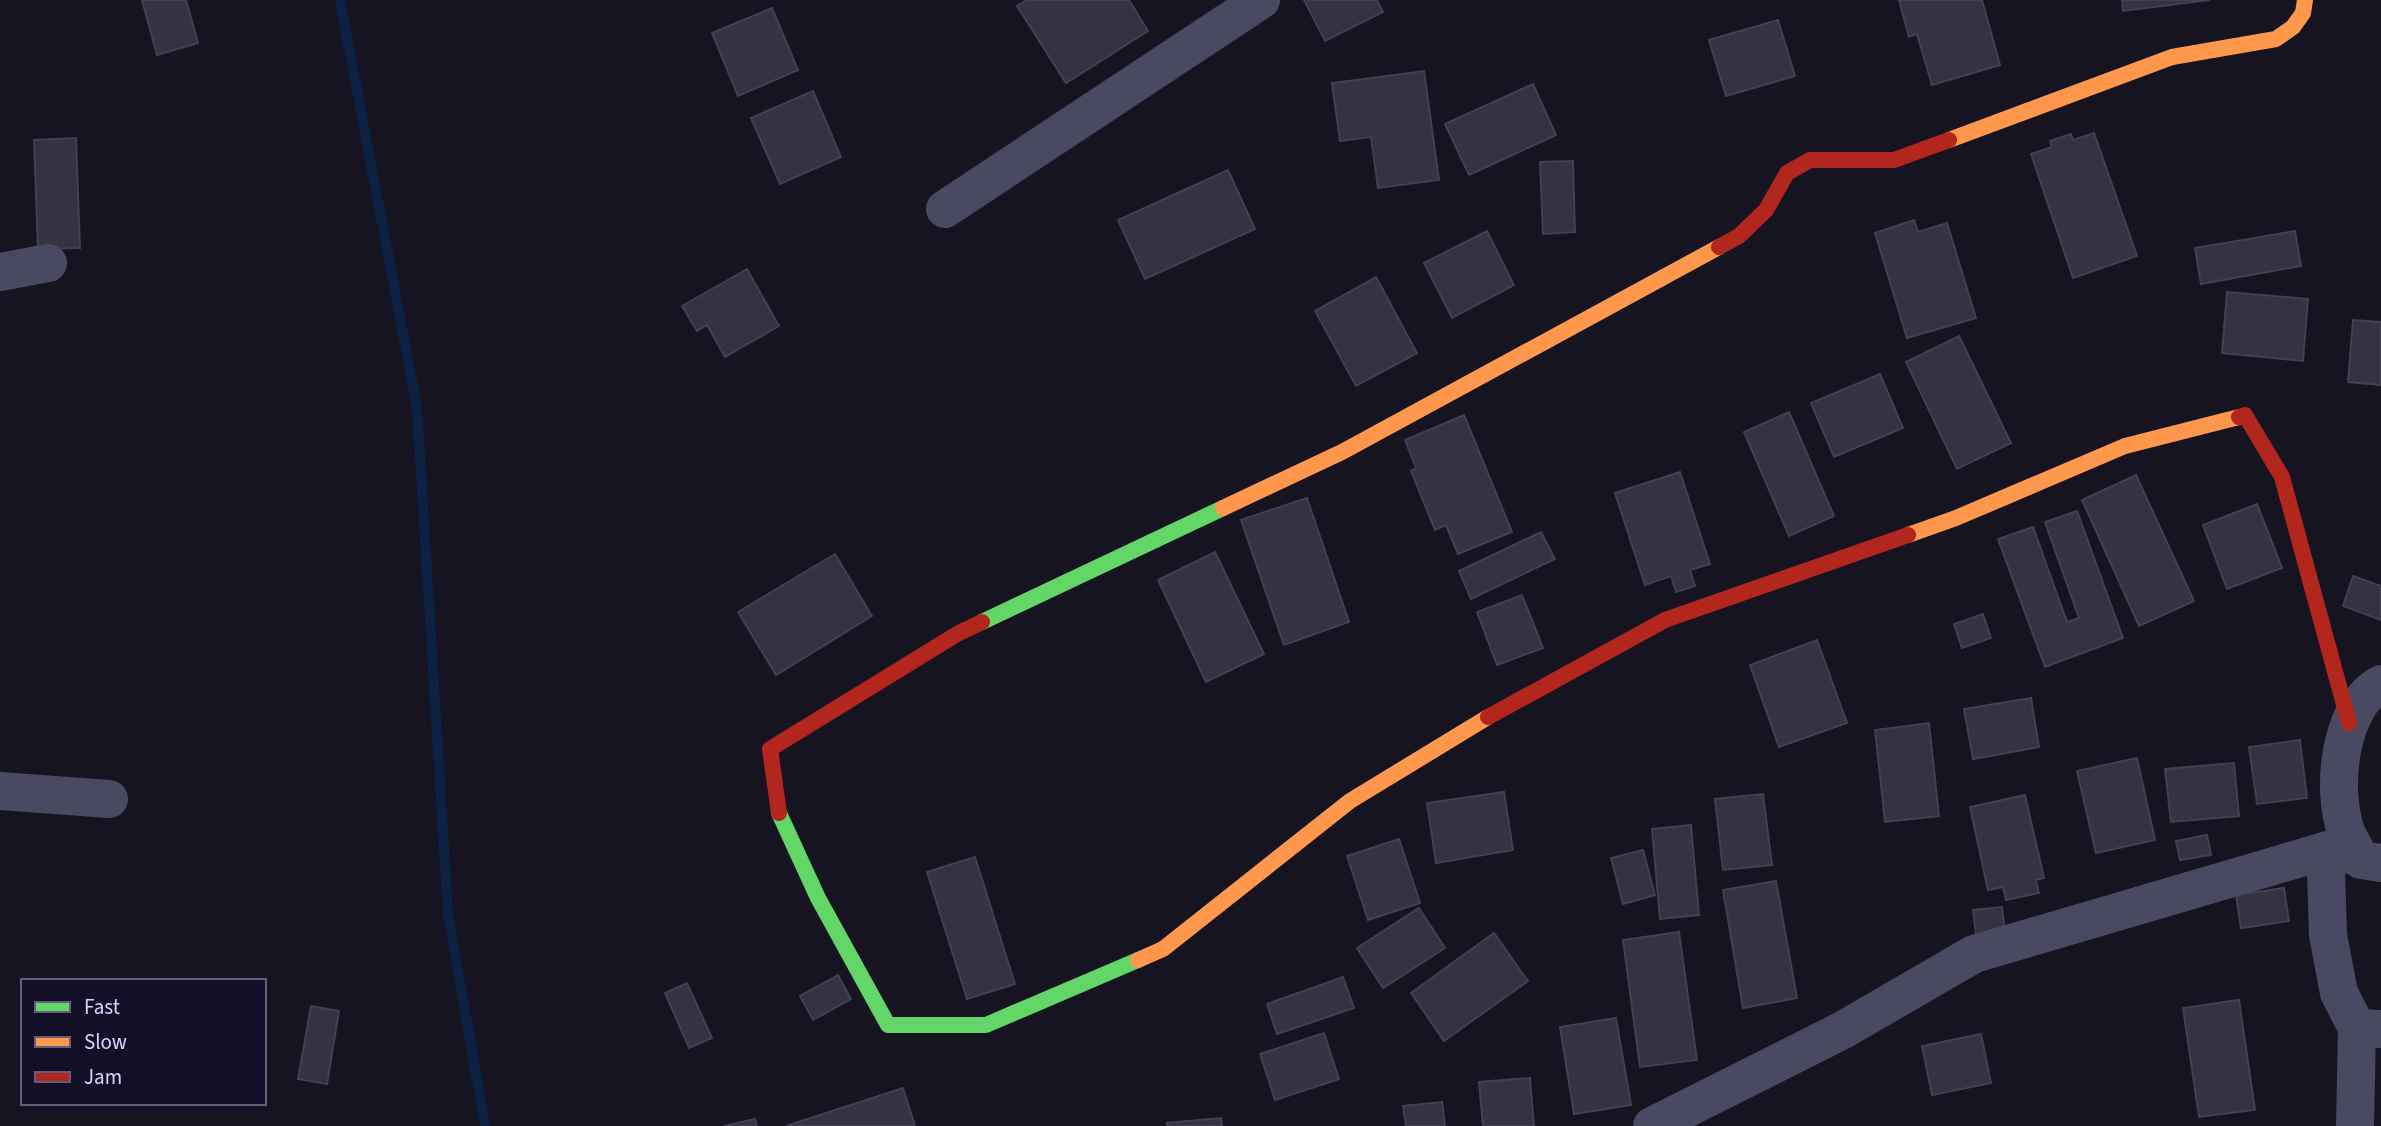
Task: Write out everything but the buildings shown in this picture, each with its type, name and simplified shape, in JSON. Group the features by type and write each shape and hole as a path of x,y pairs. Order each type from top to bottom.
{"street":[{"path":"945,209 1261,0"},
{"path":"2305,0 2303,13 2292,27 2276,39 2172,57 1894,160 1810,160 1787,173 1766,210 1739,236 1342,452 957,634 771,748 780,817 818,898 888,1025 986,1025 1163,949 1350,801 1505,706 1665,620 1956,518 2125,446 2245,415 2282,477 2349,723"},
{"path":"0,272 48,263"},
{"path":"2360,857 2346,829 2338,768 2349,723 2371,689 2381,684"},
{"path":"0,791 109,799"},
{"path":"2355,1126 2369,1029 2339,993 2328,935 2326,871 2360,857"},
{"path":"1652,1126 1843,1030 1974,954 2360,857"}],"waterway":[{"path":"340,0 417,408 448,914 485,1126"}],"traffic: fast":[{"path":"982,622 1223,508"},
{"path":"779,813 818,898 888,1025 986,1025 1138,960"}],"traffic: slow":[{"path":"1949,140 2172,57 2276,39 2293,27 2303,13 2305,0"},
{"path":"1223,508 1342,452 1719,247"},
{"path":"1908,535 1956,518 2125,446 2239,417"},
{"path":"1138,960 1163,949 1350,801 1488,717"}],"traffic: jam":[{"path":"1719,247 1739,236 1766,210 1787,173 1810,160 1894,160 1949,140"},
{"path":"2239,417 2245,415 2282,477 2349,723"},
{"path":"1488,717 1665,620 1908,535"},
{"path":"779,813 770,749 957,634 982,622"}]}
